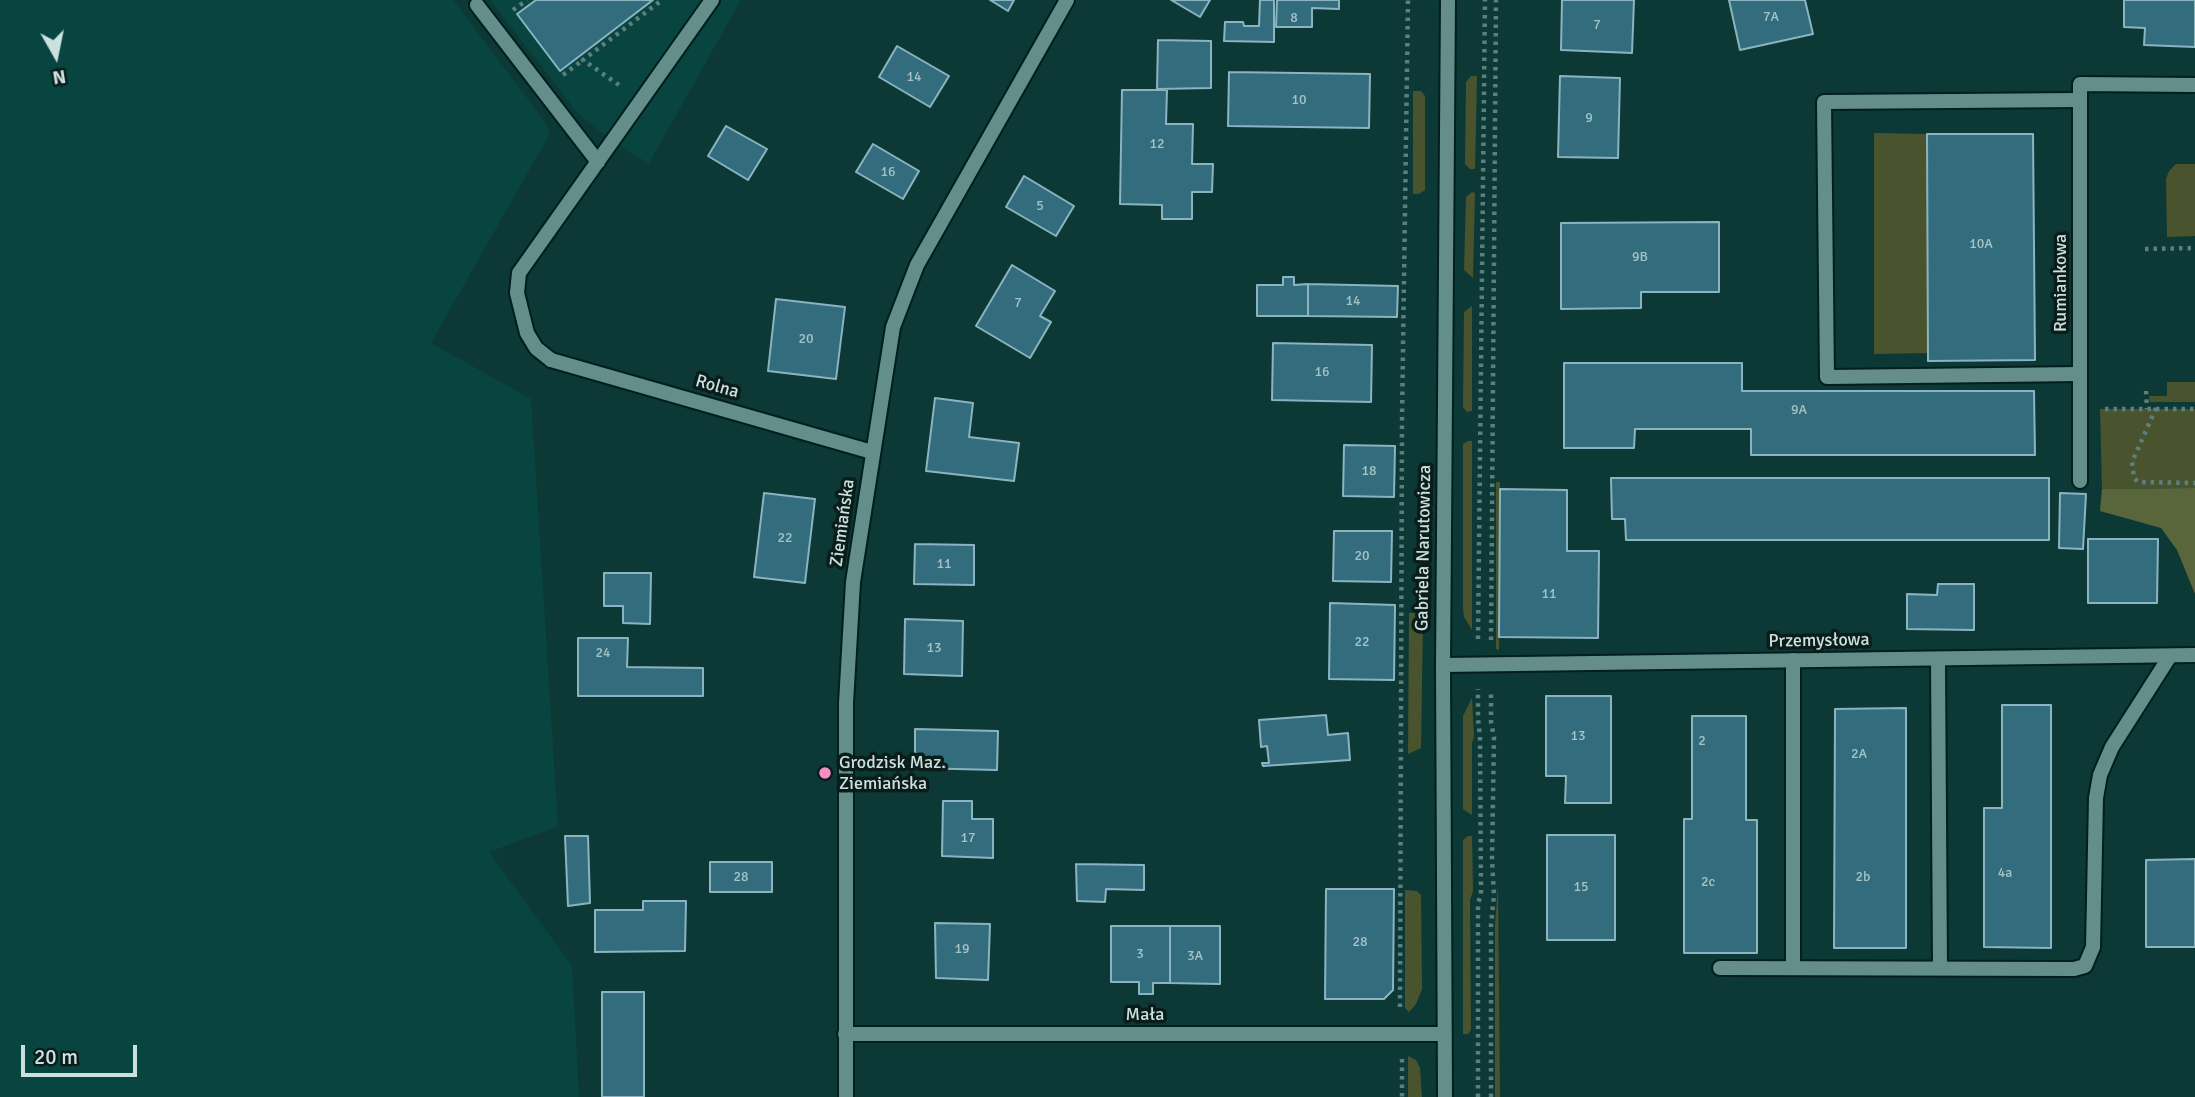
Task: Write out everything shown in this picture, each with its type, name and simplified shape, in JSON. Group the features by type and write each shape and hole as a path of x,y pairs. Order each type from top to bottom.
{"street":[{"path":"477,5 598,162 712,0"},
{"name":"Ziemiańska","path":"846,1097 846,703 853,582 893,327 916,265 1067,0"},
{"name":"Gabriela Narutowicza","path":"1445,1097 1443,665 1448,0"},
{"name":"Rumiankowa","path":"2081,481 2080,85 2195,85"},
{"path":"2080,100 1824,102 1827,377 2080,374"},
{"name":"Rolna","path":"598,162 519,273 517,293 527,333 536,348 551,360 872,452"},
{"name":"Przemysłowa","path":"1443,665 2195,655"},
{"path":"1720,968 2074,969 2085,965 2093,947 2096,798 2100,775 2112,747 2170,656"},
{"path":"1938,659 1940,968"},
{"path":"1793,660 1793,968"},
{"name":"Mała","path":"845,1034 1444,1034"}],"path":[{"path":"626,91 583,60 662,0"},
{"path":"1396,1012 1400,1009 1402,419 1408,0"},
{"path":"1485,0 1485,665 1490,722 1494,737 1491,1097"},
{"path":"1478,1097 1478,904 1481,895 1496,0"},
{"path":"2145,249 2195,248"},
{"path":"2146,391 2147,408"},
{"path":"2156,408 2132,462 2134,478 2138,482 2195,483"},
{"path":"2080,409 2195,409"}],"shaded area":[{"path":"0,0 453,0 543,119 550,133 431,343 531,399 558,826 489,852 572,966 579,1097 0,1097"},
{"path":"490,0 741,0 649,163 629,152 580,116"}],"green space":[{"path":"1471,76 1477,76 1475,169 1470,169 1465,164 1466,82"},
{"path":"1413,91 1421,91 1425,96 1425,190 1419,194 1413,194"},
{"path":"1874,133 1927,134 1928,353 1874,354"},
{"path":"2176,164 2195,164 2195,236 2167,237 2166,179"},
{"path":"1472,192 1475,193 1473,278 1464,270 1466,197"},
{"path":"1472,306 1472,411 1467,412 1463,407 1464,312"},
{"path":"2167,382 2195,382 2195,402 2150,402 2149,396 2167,396"},
{"path":"2100,409 2195,409 2195,488 2102,489"},
{"path":"1472,441 1472,630 1464,617 1463,608 1463,444"},
{"path":"1496,482 1500,482 1499,650 1496,649"},
{"path":"2195,488 2195,594 2177,550 2161,528 2100,511 2102,489"},
{"path":"1409,613 1417,613 1423,619 1421,748 1408,754"},
{"path":"1472,698 1472,815 1463,809 1463,716"},
{"path":"1472,836 1473,891 1470,900 1471,1030 1468,1034 1463,1034 1463,840"},
{"path":"1498,885 1500,1097 1495,1097 1495,926"},
{"path":"1405,890 1417,891 1421,895 1422,989 1416,1004 1409,1012 1405,1008"},
{"path":"1408,1056 1416,1060 1420,1068 1422,1097 1408,1097"}],"building":[{"path":"536,0 653,0 560,71 517,14"},
{"path":"990,0 1014,0 1008,11"},
{"path":"1171,0 1210,0 1200,17"},
{"path":"1260,0 1274,0 1274,42 1224,41 1225,22 1243,22 1244,26 1259,26"},
{"path":"1277,0 1339,0 1339,9 1312,8 1312,27 1276,27"},
{"path":"1562,0 1634,0 1632,53 1561,50"},
{"path":"1729,0 1805,0 1813,34 1740,50"},
{"path":"2124,0 2195,0 2195,47 2144,45 2145,28 2124,27"},
{"path":"1158,40 1211,41 1211,88 1157,89"},
{"path":"897,46 949,76 930,107 879,77"},
{"path":"1229,72 1370,74 1369,128 1228,126"},
{"path":"1560,76 1620,78 1618,158 1558,157"},
{"path":"1122,90 1167,90 1166,124 1193,124 1192,164 1213,164 1212,192 1192,192 1192,219 1162,219 1162,205 1120,204"},
{"path":"726,126 767,149 748,180 708,156"},
{"path":"1927,134 2033,134 2035,360 1928,361"},
{"path":"873,144 919,171 903,199 856,172"},
{"path":"1024,176 1074,206 1056,236 1006,207"},
{"path":"1719,222 1719,292 1641,292 1641,308 1561,309 1561,223"},
{"path":"1012,265 1055,291 1040,316 1051,322 1030,358 976,326"},
{"path":"1283,277 1294,277 1294,285 1308,284 1308,316 1257,316 1257,285 1283,285"},
{"path":"1308,284 1398,286 1397,317 1308,316"},
{"path":"776,299 845,307 836,379 768,371"},
{"path":"1273,343 1372,345 1371,402 1272,400"},
{"path":"1564,363 1742,363 1742,391 2034,391 2035,455 1751,455 1751,429 1635,429 1634,448 1564,448"},
{"path":"935,398 973,403 969,437 1019,443 1014,481 926,471"},
{"path":"1344,445 1395,446 1394,497 1343,496"},
{"path":"1611,478 2049,478 2049,540 1626,540 1625,519 1612,519"},
{"path":"1500,489 1567,490 1567,551 1599,551 1598,638 1499,637"},
{"path":"764,493 815,499 805,583 754,577"},
{"path":"2060,493 2086,494 2083,549 2059,548"},
{"path":"1334,531 1392,531 1391,582 1333,581"},
{"path":"2088,539 2158,539 2157,603 2088,603"},
{"path":"915,544 974,545 974,585 914,584"},
{"path":"604,573 651,573 650,624 623,623 623,606 604,606"},
{"path":"1938,584 1974,584 1974,630 1907,629 1907,594 1937,595"},
{"path":"1330,603 1395,605 1394,680 1329,679"},
{"path":"905,619 963,621 962,676 904,674"},
{"path":"578,638 628,638 627,667 703,668 703,696 578,696"},
{"path":"1546,696 1611,696 1611,803 1565,803 1566,776 1546,776"},
{"path":"2002,705 2051,705 2051,948 1984,947 1984,808 2002,808"},
{"path":"1906,708 1906,948 1834,948 1835,709"},
{"path":"1326,715 1328,735 1348,733 1350,760 1263,766 1262,763 1269,763 1267,746 1261,747 1259,720"},
{"path":"1692,716 1746,716 1746,820 1757,820 1757,953 1684,953 1684,819 1692,819"},
{"path":"915,729 998,731 997,770 915,768"},
{"path":"943,801 972,801 972,819 993,819 993,858 942,856"},
{"path":"1547,835 1615,835 1615,940 1547,940"},
{"path":"565,836 588,836 590,903 568,906"},
{"path":"2195,859 2195,947 2146,947 2146,860"},
{"path":"710,862 772,862 772,892 710,892"},
{"path":"1076,864 1144,865 1144,890 1106,889 1105,902 1077,901"},
{"path":"1326,889 1394,889 1393,990 1384,999 1325,999"},
{"path":"643,901 686,901 685,951 595,952 595,910 643,910"},
{"path":"935,923 990,924 988,980 936,978"},
{"path":"1111,926 1170,926 1170,983 1153,983 1153,994 1139,994 1139,982 1111,982"},
{"path":"1170,926 1220,926 1220,984 1170,983"},
{"path":"602,992 644,992 644,1097 602,1097"}],"place":[{"name":"Grodzisk Maz. Ziemiańska","path":"825,773"}]}
